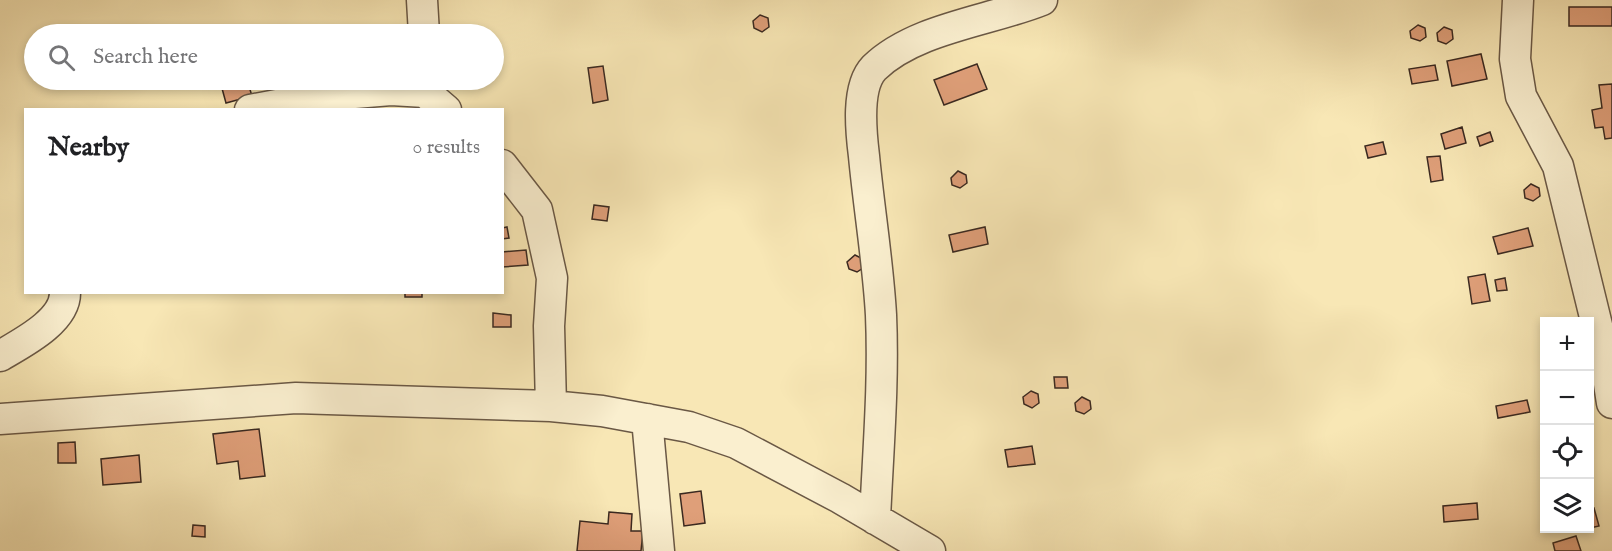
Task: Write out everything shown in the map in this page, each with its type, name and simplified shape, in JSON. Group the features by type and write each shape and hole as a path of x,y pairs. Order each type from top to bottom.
{"street":[{"path":"422,0 423,24"},
{"path":"875,519 880,440 881,314 861,130 862,94 873,69 906,45 969,22 1020,9 1042,0"},
{"path":"1518,0 1515,59 1521,96 1558,166 1605,358 1612,403"},
{"path":"261,108 330,95 391,90 432,94"},
{"path":"504,168 537,210 552,278 549,326 551,406"},
{"path":"0,356 21,344 56,317 66,301 65,294"},
{"path":"0,419 296,398 551,406 646,419 689,427 736,443 840,498 930,551"},
{"path":"646,419 658,551"}],"building":[{"path":"1569,7 1612,7 1612,26 1569,26"},
{"path":"760,15 768,18 769,27 762,32 754,28 753,21"},
{"path":"1418,25 1425,28 1426,37 1420,41 1411,38 1410,31"},
{"path":"1444,27 1452,30 1453,39 1446,44 1438,41 1437,33"},
{"path":"1481,54 1487,79 1452,86 1447,61"},
{"path":"977,64 987,89 944,105 934,80"},
{"path":"1435,65 1438,80 1412,84 1409,69"},
{"path":"603,66 608,100 593,103 588,68"},
{"path":"1612,84 1612,138 1605,139 1603,127 1595,128 1592,110 1602,108 1599,85"},
{"path":"222,90 250,90 252,96 226,103"},
{"path":"1462,127 1466,143 1445,149 1441,134"},
{"path":"1490,132 1493,141 1480,146 1477,137"},
{"path":"1383,142 1386,154 1368,158 1365,146"},
{"path":"1440,156 1443,180 1431,182 1427,157"},
{"path":"958,171 966,175 967,183 960,188 952,185 951,178"},
{"path":"1531,184 1539,188 1540,196 1533,201 1525,198 1524,190"},
{"path":"594,205 609,207 607,221 592,219"},
{"path":"507,227 509,238 504,239 504,228"},
{"path":"985,227 988,244 953,252 949,235"},
{"path":"1528,228 1533,246 1498,254 1493,237"},
{"path":"526,250 528,265 504,267 504,252"},
{"path":"855,255 863,259 863,268 857,272 849,269 847,262"},
{"path":"1485,274 1490,301 1472,304 1468,277"},
{"path":"1505,278 1507,290 1497,291 1495,280"},
{"path":"405,294 422,294 422,297 405,297"},
{"path":"493,313 511,315 511,327 493,327"},
{"path":"1054,377 1067,377 1068,388 1055,388"},
{"path":"1031,391 1038,394 1039,403 1032,408 1024,404 1023,397"},
{"path":"1082,397 1090,401 1091,409 1084,414 1076,411 1075,403"},
{"path":"1527,400 1530,412 1498,418 1496,406"},
{"path":"259,429 265,476 240,479 238,461 217,464 213,434"},
{"path":"75,442 76,463 58,463 58,443"},
{"path":"1032,446 1035,464 1008,467 1005,450"},
{"path":"139,455 141,482 103,485 101,459"},
{"path":"701,491 705,523 684,526 680,494"},
{"path":"1477,503 1478,519 1444,522 1443,506"},
{"path":"1594,508 1599,526 1594,527"},
{"path":"609,512 632,514 631,531 643,531 641,551 577,551 580,521 608,524"},
{"path":"193,525 205,526 205,537 192,536"},
{"path":"1576,536 1581,551 1555,551 1553,543"}]}
